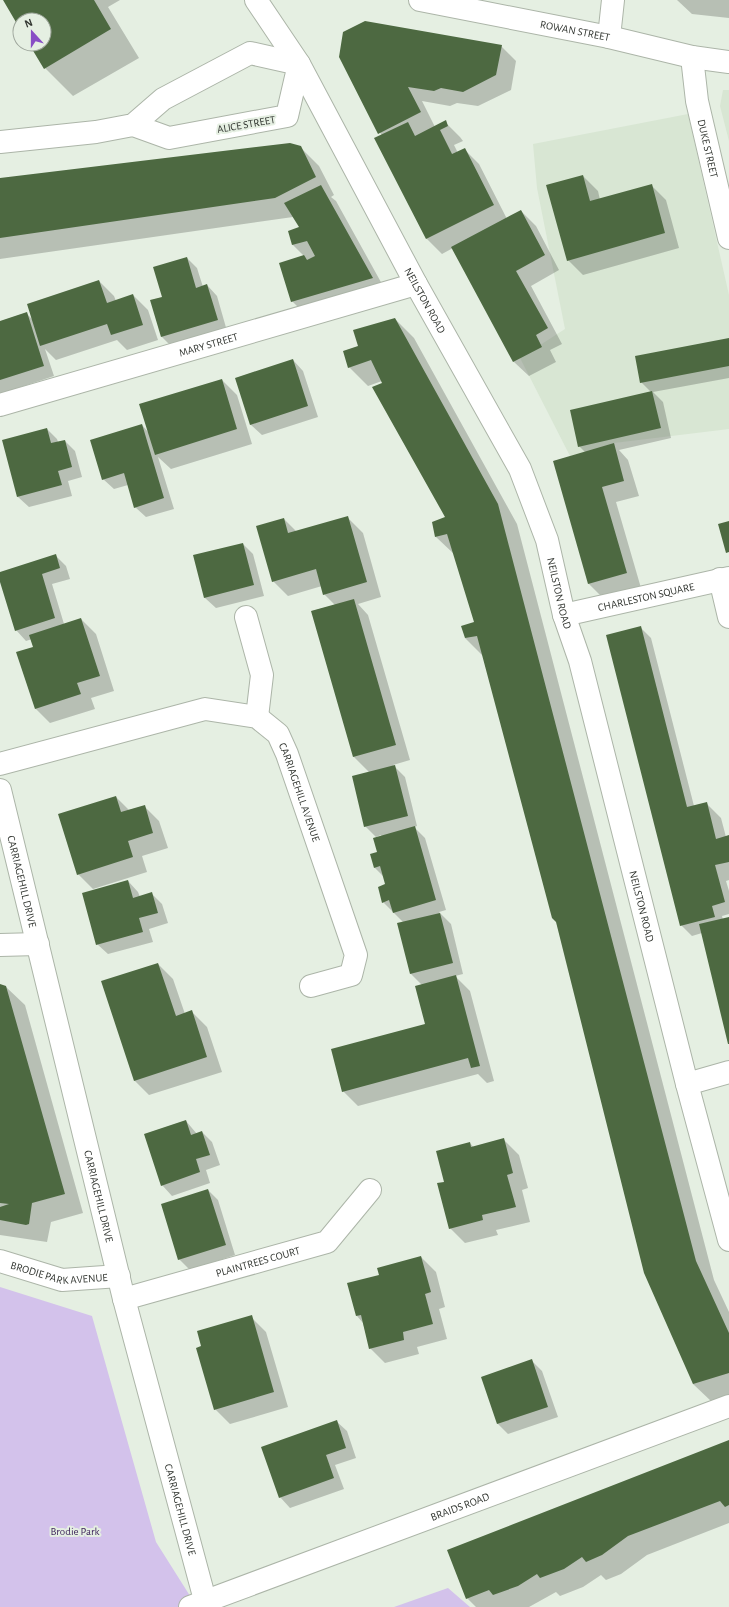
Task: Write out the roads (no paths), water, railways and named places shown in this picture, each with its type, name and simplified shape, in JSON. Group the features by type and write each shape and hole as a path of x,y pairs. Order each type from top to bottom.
{"street":[{"name":"NEILSTON ROAD","path":"256,0 299,64 416,284 520,469 547,540 564,615 580,661 687,1084 729,1240"},
{"name":"ROWAN STREET","path":"420,0 609,37 692,57 729,62"},
{"path":"609,37 613,0"},
{"path":"0,142 96,132 134,125 163,99 250,53 299,64"},
{"name":"DUKE STREET","path":"692,57 697,101 729,238"},
{"name":"ALICE STREET","path":"134,125 169,138 287,116 299,64"},
{"name":"MARY STREET","path":"0,405 416,284"},
{"path":"725,578 729,617"},
{"name":"CHARLESTON SQUARE","path":"564,615 725,578"},
{"path":"0,764 205,709 257,717 262,675 246,617"},
{"name":"CARRIAGEHILL AVENUE","path":"257,717 278,734 287,754 356,955 351,975 312,986"},
{"name":"CARRIAGEHILL DRIVE","path":"0,790 198,1604"},
{"path":"0,945 38,944"},
{"path":"687,1084 729,1072"},
{"name":"PLAINTREES COURT","path":"124,1299 327,1242 370,1190"},
{"name":"BRODIE PARK AVENUE","path":"0,1261 62,1280 119,1276"},
{"name":"BRAIDS ROAD","path":"198,1604 729,1406"}],"park label":[{"name":"Brodie Park","path":"75,1531"}]}
